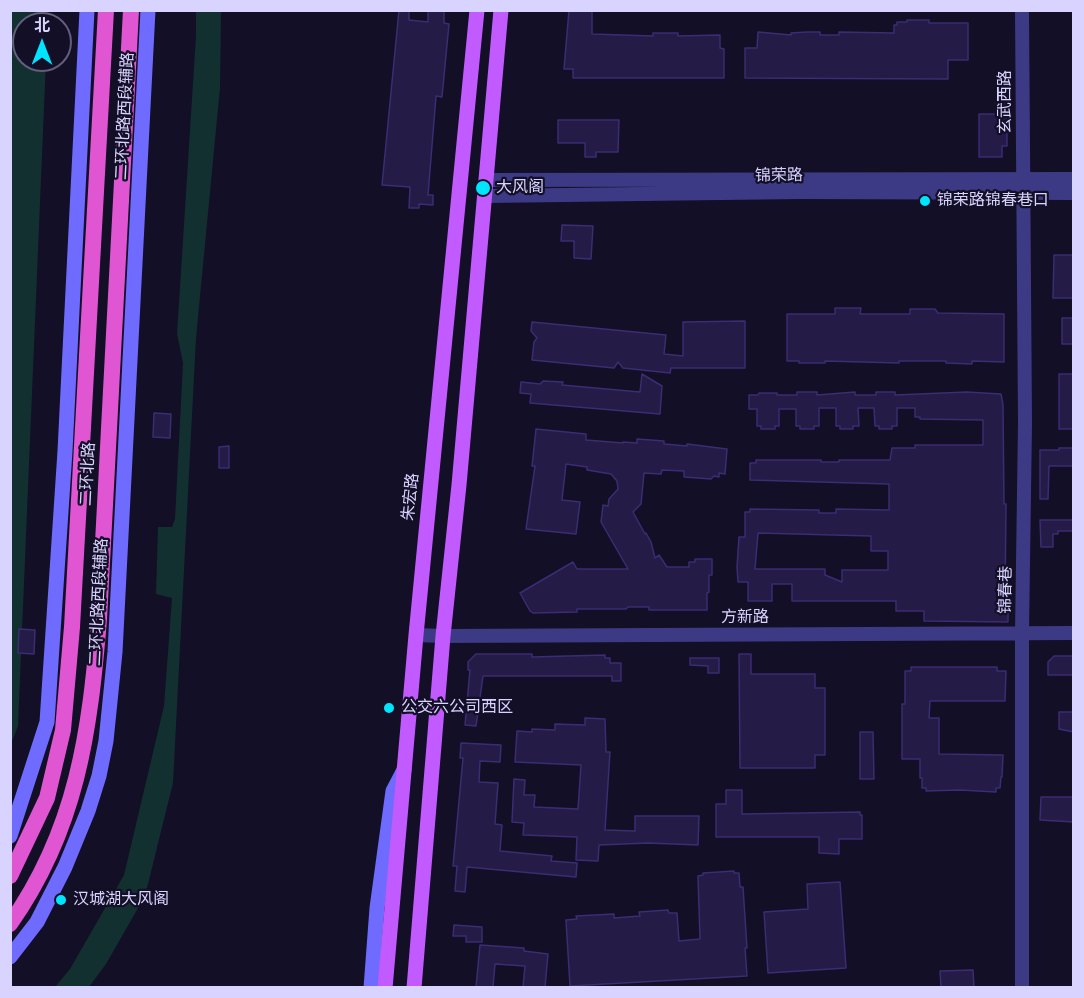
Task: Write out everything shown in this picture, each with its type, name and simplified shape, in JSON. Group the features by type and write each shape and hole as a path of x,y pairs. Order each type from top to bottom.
{"highway":[{"name":"二环北路","path":"10,876 47,798 63,730 72,627 105,10"},
{"name":"二环北路","path":"10,924 44,868 62,827 75,789 92,698 99,607 131,10"}],"main road":[{"path":"10,836 47,722 61,508 87,10"},
{"name":"二环北路西段辅路","path":"10,957 37,922 64,867 88,811 99,776 106,741 115,652 148,10"},
{"name":"朱宏路","path":"385,987 416,635 477,10"},
{"path":"414,987 443,636 501,10"},
{"path":"371,987 377,908 393,791 404,770"}],"street":[{"name":"玄武西路","path":"1022,10 1023,186"},
{"name":"锦荣路","path":"485,196 1023,186 1074,179"},
{"name":"锦荣路","path":"487,180 1023,186 1074,193"},
{"name":"锦春巷","path":"1022,987 1022,633 1025,423 1023,186"},
{"name":"方新路","path":"416,635 1074,633"}],"green space":[{"path":"11,11 48,11 12,12 12,72 45,72 18,726 11,744"},
{"path":"196,11 221,11 220,88 196,338 173,783 145,896 106,964 89,987 55,987 70,969 124,875 164,706 172,598 156,594 158,527 172,527 175,519 183,363 177,334"}],"building":[{"path":"399,10 409,10 409,20 428,22 428,10 444,10 444,23 449,24 442,97 436,96 428,195 433,195 433,205 419,204 419,208 409,208 410,187 382,185"},
{"path":"569,10 592,10 592,34 720,35 720,48 724,49 724,78 573,78 573,69 564,69"},
{"path":"907,20 929,20 929,23 968,23 968,60 948,60 948,79 745,78 745,48 757,48 758,32 791,35 791,33 807,32 820,32 820,35 839,35 839,32 894,33 894,25 897,25 897,22 907,22"},
{"path":"996,104 1007,104 1007,146 1002,146 1002,157 979,157 979,114 996,114"},
{"path":"558,120 619,120 618,152 596,152 596,157 585,157 585,143 558,143"},
{"path":"562,225 593,226 591,259 574,258 574,241 561,241"},
{"path":"1054,255 1074,255 1074,298 1053,298"},
{"path":"835,308 861,308 860,314 910,314 910,309 935,309 938,313 1004,314 1004,362 972,361 972,364 946,363 946,361 799,363 799,361 787,361 787,314 835,314"},
{"path":"1062,318 1074,318 1074,344 1062,344"},
{"path":"745,321 745,368 671,368 670,373 623,368 618,362 614,368 532,360 534,342 537,338 531,331 532,322 666,335 664,354 683,356 683,322"},
{"path":"642,374 662,386 660,414 530,403 531,394 520,393 521,382 540,384 543,381 563,382 562,385 640,392"},
{"path":"1059,374 1074,374 1074,429 1059,429"},
{"path":"797,392 817,392 817,395 855,392 855,395 876,395 876,392 895,392 895,395 967,392 1001,394 1004,504 1006,504 1005,603 1008,603 1008,622 924,621 924,611 896,611 896,601 792,601 792,584 772,584 772,601 748,601 748,582 738,582 737,567 739,537 745,537 745,512 750,512 750,509 819,510 819,513 836,513 836,509 889,510 889,484 750,480 750,463 756,463 756,460 839,462 839,460 890,460 892,448 915,448 915,445 983,445 983,420 920,419 920,417 915,417 915,408 897,408 897,426 892,426 892,429 879,429 879,426 875,426 874,408 858,408 859,426 853,426 853,429 840,429 840,426 836,426 836,408 819,408 819,426 814,426 814,429 800,429 800,426 796,426 796,409 779,409 779,426 775,426 775,429 761,429 761,426 757,426 757,409 749,409 749,395 777,393 777,395 797,395","holes":["758,533 871,536 871,551 888,551 888,570 842,570 842,582 825,575 825,569 755,569"]},
{"path":"154,413 171,414 170,438 153,437"},
{"path":"536,429 586,434 586,440 637,443 637,439 664,441 664,444 687,446 687,444 727,449 725,474 719,473 719,477 714,476 711,479 684,477 684,471 662,470 661,474 644,473 641,504 633,512 651,542 655,558 659,555 667,567 689,567 689,562 695,562 695,559 712,559 707,610 649,610 649,607 628,607 626,609 577,609 577,612 533,613 530,611 520,593 573,562 577,569 628,569 601,522 603,505 608,506 609,499 618,489 617,481 611,474 566,464 562,500 580,502 576,534 526,529 535,466 532,466"},
{"path":"229,446 229,468 219,468 219,447"},
{"path":"1059,448 1074,448 1074,466 1049,466 1048,499 1040,499 1040,450 1059,450"},
{"path":"1040,520 1074,520 1074,531 1058,531 1058,534 1053,534 1053,547 1041,547"},
{"path":"19,629 35,630 34,654 18,653"},
{"path":"476,654 532,654 532,657 605,655 605,658 610,658 610,663 621,663 621,681 612,681 612,676 483,676 476,726 465,725 470,670 468,670 468,662"},
{"path":"739,654 751,654 751,674 815,674 815,688 825,688 825,755 815,755 815,768 740,768"},
{"path":"1054,656 1074,656 1074,675 1048,675 1048,662"},
{"path":"690,658 719,658 719,673 708,673 708,666 690,665"},
{"path":"911,667 997,667 997,671 1006,671 1005,701 930,701 929,718 939,718 939,754 1003,755 1000,788 996,788 996,792 926,791 926,788 922,788 922,778 920,778 920,759 902,759 902,704 905,704 905,671 911,671"},
{"path":"1059,712 1074,712 1074,732 1059,729"},
{"path":"585,718 605,719 606,752 610,752 605,830 635,831 635,816 699,816 698,845 648,843 599,845 598,861 576,860 577,837 523,835 524,823 512,822 514,779 525,780 524,795 535,795 534,807 578,809 581,765 515,762 517,731 555,730 555,724 585,725"},
{"path":"860,732 873,732 874,779 860,779"},
{"path":"461,743 501,745 500,762 480,761 479,782 498,783 495,824 502,825 500,851 552,856 551,861 577,863 576,877 467,867 465,892 455,891 457,866 453,866 463,758 460,758"},
{"path":"726,790 742,790 742,814 860,812 862,839 839,839 839,854 819,853 819,837 716,837 716,804 726,804"},
{"path":"1041,797 1074,797 1074,822 1040,820"},
{"path":"734,871 734,873 739,873 740,887 743,887 747,976 570,986 566,920 577,919 576,916 614,914 614,918 640,916 639,912 668,910 669,913 677,913 679,941 700,939 698,876 703,873"},
{"path":"840,882 846,968 768,973 764,912 808,909 807,884"},
{"path":"454,925 482,927 482,942 466,942 466,936 453,936"},
{"path":"480,945 524,948 524,951 548,954 545,987 523,987 525,966 495,964 493,987 476,987"},
{"path":"973,970 974,987 941,987 940,971"}],"place":[{"name":"大风阁","path":"483,188"},
{"name":"锦荣路锦春巷口","path":"925,201"},
{"name":"公交六公司西区","path":"389,708"},
{"name":"汉城湖大风阁","path":"61,900"}]}
